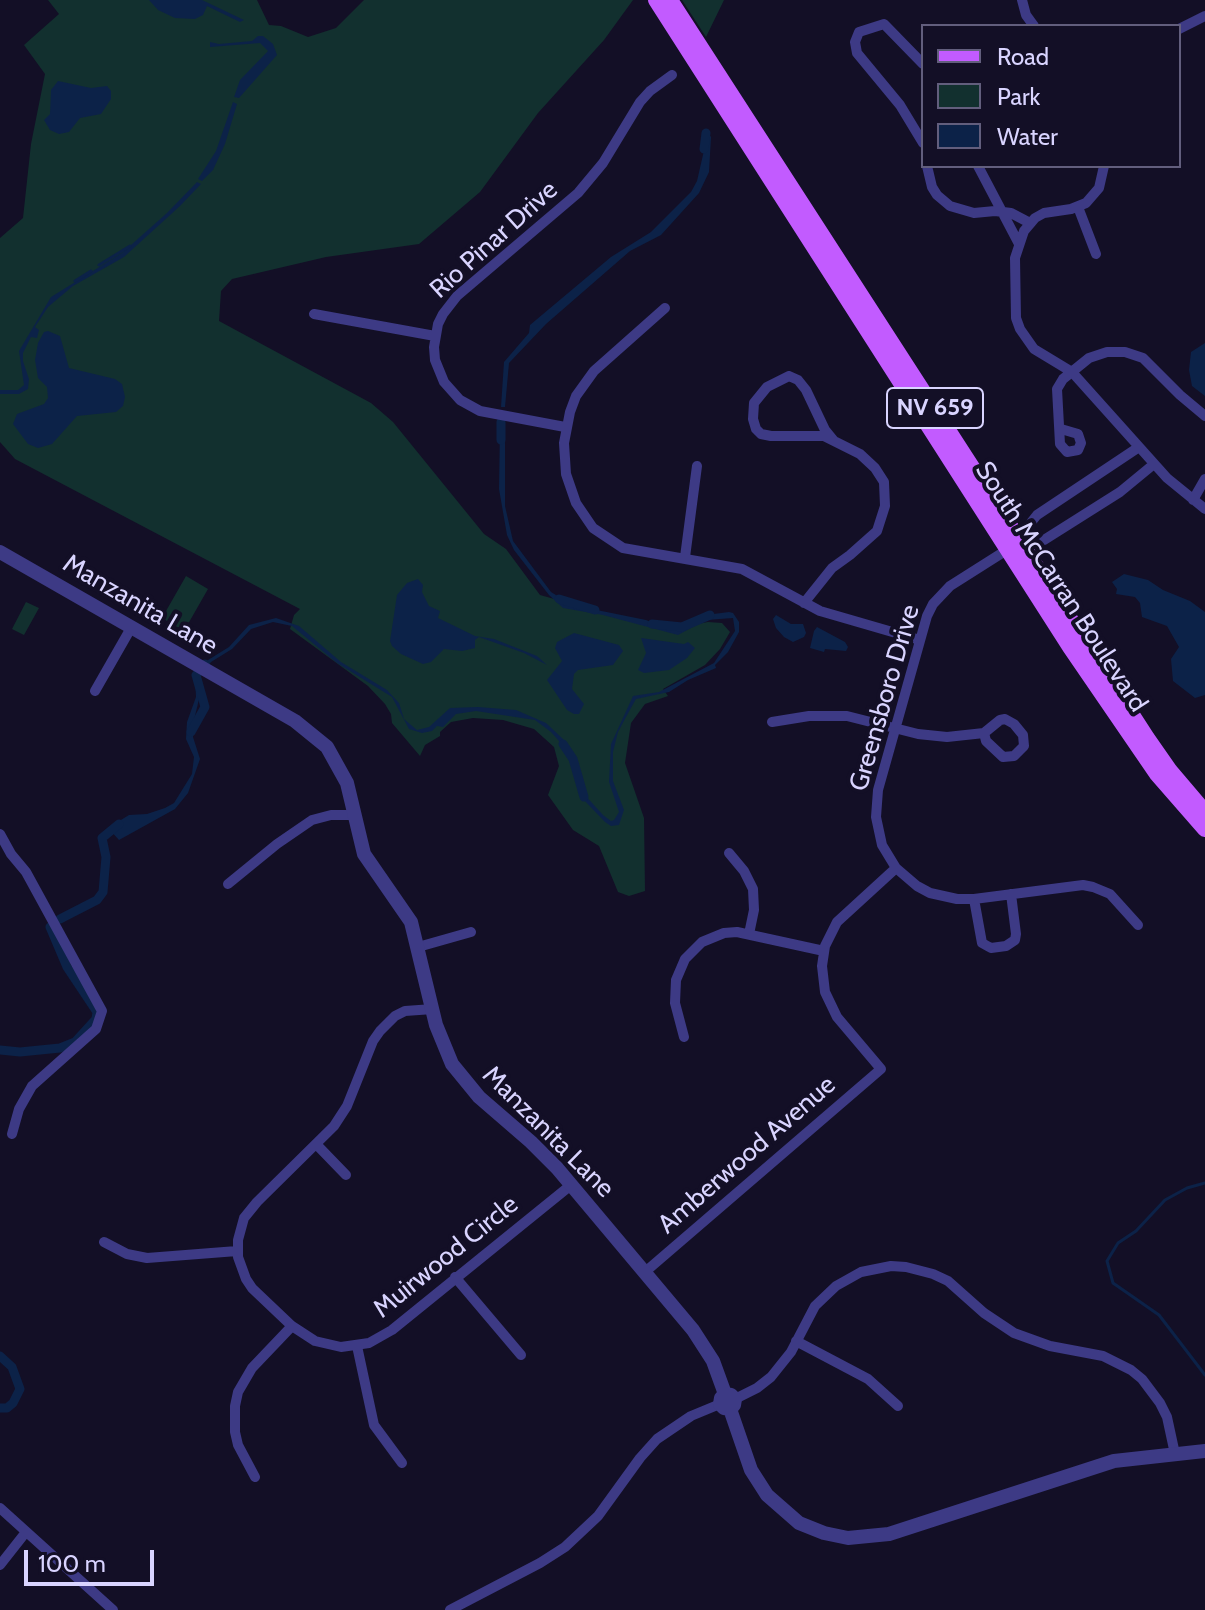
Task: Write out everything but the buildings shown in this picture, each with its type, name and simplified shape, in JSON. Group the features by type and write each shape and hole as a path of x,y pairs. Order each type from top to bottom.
{"main road":[{"name":"South McCarran Boulevard","path":"656,0 1014,545 1170,771 1205,812"},
{"name":"South McCarran Boulevard","path":"670,0 1144,756 1205,829"}],"street":[{"path":"1022,0 1033,24"},
{"path":"1181,28 1205,16"},
{"path":"921,62 884,24 859,32 855,42 857,53 900,105 921,140"},
{"name":"Rio Pinar Drive","path":"565,427 488,413 460,400 439,372 434,347 438,324 449,304 578,193 603,163 640,102 672,75"},
{"path":"927,168 932,187 950,206 974,213 983,211 1018,215 1030,223"},
{"path":"979,168 1019,244"},
{"path":"1104,168 1094,197 1078,207 1044,213 1030,223 1019,244 1014,306 1020,329 1034,349 1072,372 1154,464 1205,509"},
{"path":"1078,207 1096,254"},
{"path":"665,308 594,371 576,396 565,427 566,474 576,503 593,528 623,548 742,569 837,617 920,640"},
{"path":"314,314 435,336"},
{"path":"1061,429 1057,389 1063,379 1098,353 1134,354 1151,363 1180,395 1205,416"},
{"path":"804,603 832,568 877,531 885,506 884,482 875,468 850,447 834,441 824,436 761,434 753,419 754,403 767,387 789,376 798,380 834,441"},
{"name":"Greensboro Drive","path":"1138,925 1110,894 1083,885 974,899 930,893 896,868 882,845 876,817 878,790 920,640 927,616 941,594 1014,545 1037,515 1139,447"},
{"name":"Greensboro Drive","path":"1014,545 1044,540 1120,492 1154,464"},
{"path":"685,557 697,466"},
{"path":"1193,500 1205,479"},
{"name":"Manzanita Lane","path":"0,552 295,721 319,739 333,755 343,773 364,854 407,915 442,1041 461,1077 479,1097 531,1142 571,1185 701,1340 718,1371 751,1470 776,1505 812,1529 848,1538 889,1534 1114,1461 1205,1451"},
{"path":"95,691 131,628"},
{"path":"772,722 809,716 838,716 933,736 984,733"},
{"path":"228,884 312,820 331,815 355,815"},
{"path":"0,834 26,872 102,1011 96,1029 32,1086 19,1109 12,1134"},
{"path":"729,853 744,871 753,889 754,910 749,934"},
{"path":"684,1037 674,992 679,969 692,950 712,937 737,932 824,951 830,933 846,911 896,868"},
{"path":"974,899 982,943 991,948 1011,944 1016,934 1011,894"},
{"path":"418,947 471,932"},
{"name":"Amberwood Avenue","path":"645,1272 881,1069 830,1005 823,979 824,951"},
{"path":"104,1242 127,1254 147,1258 237,1251 240,1229 251,1207 342,1116 380,1031 405,1011 433,1009"},
{"path":"316,1144 346,1175"},
{"name":"Muirwood Circle","path":"237,1251 246,1279 292,1326 315,1341 328,1345 357,1346 392,1330 571,1185"},
{"path":"450,1610 565,1547 598,1516 650,1446 691,1416 728,1402 766,1382 782,1364 815,1306 848,1278 876,1268 919,1269 948,1281 984,1313 1014,1333 1050,1346 1103,1356 1131,1370 1160,1403 1167,1417 1175,1454"},
{"path":"455,1277 521,1355"},
{"path":"255,1477 238,1445 235,1406 244,1380 252,1368 292,1326"},
{"path":"796,1341 868,1379 898,1406"},
{"path":"357,1346 374,1425 402,1463"},
{"path":"0,1508 113,1610"},
{"path":"0,1565 26,1532"}],"green space":[{"path":"48,0 257,0 269,25 281,26 308,37 336,28 364,0 633,0 604,40 538,113 480,192 419,244 326,257 232,279 221,291 219,321 371,403 393,422 484,534 506,549 540,595 665,630 708,622 722,623 730,632 705,665 663,689 668,696 645,704 631,723 625,763 644,818 645,891 629,896 618,892 599,846 573,830 548,795 559,766 554,747 534,729 503,720 473,718 451,722 440,732 440,736 425,745 420,756 392,723 385,704 368,686 290,629 294,615 300,609 15,459 0,442 0,238 23,218 31,144 45,74 24,45 59,14"},
{"path":"682,0 724,0 706,37"},
{"path":"186,576 208,589 184,631 162,618"},
{"path":"26,602 39,608 24,635 12,629"}],"water":[{"path":"149,0 202,0 244,20 240,22 207,6 203,15 195,19 175,18 158,10"},
{"path":"258,36 273,44 277,55 239,98 234,97 240,80 268,51 260,43 210,47 210,42 252,41"},
{"path":"58,81 91,88 107,86 111,99 101,114 80,118 69,132 59,134 50,130 44,120 50,114 51,90"},
{"path":"233,102 237,104 225,144 213,170 202,181 198,179 216,151"},
{"path":"708,133 711,137 709,172 699,193 661,235 630,251 546,324 509,363 505,407 501,407 504,362 529,333 530,325 611,257 651,232 691,192 697,181"},
{"path":"197,182 201,184 180,206 124,257 73,286 48,307 35,327 39,330 37,338 31,337 23,353 28,389 19,394 0,394 0,390 18,390 24,385 19,351 51,297 122,253"},
{"path":"44,332 60,336 69,368 115,379 122,384 125,397 123,406 116,412 77,416 52,444 38,448 28,444 13,424 17,414 44,404 48,398 47,387 38,378 35,360 38,343"},
{"path":"1205,343 1205,396 1192,386 1189,370 1191,352"},
{"path":"500,428 505,429 505,506 513,541 551,592 572,605 646,620 663,627 678,629 706,615 729,612 739,622 739,632 728,652 715,665 716,668 669,692 636,699 618,732 613,752 613,781 624,810 619,825 611,826 605,822 583,799 573,757 551,732 535,720 476,711 456,714 443,727 437,726 432,731 422,733 409,729 392,697 337,663 292,626 273,622 251,629 232,649 211,662 199,678 201,691 193,737 200,759 188,793 175,809 119,840 108,828 129,815 147,814 174,803 192,774 194,757 186,739 187,722 196,697 195,676 208,660 229,647 249,625 276,618 299,626 341,662 387,690 399,703 404,719 417,730 429,727 450,708 516,710 546,723 563,739 575,757 583,778 583,793 603,815 614,820 619,812 609,782 611,744 633,696 659,692 714,663 735,631 733,618 706,620 678,635 563,608 514,550 507,535 499,489"},
{"path":"1124,574 1148,580 1205,612 1205,695 1195,698 1173,681 1171,659 1179,647 1167,626 1142,617 1140,603 1135,597 1116,594 1117,589 1112,582"},
{"path":"418,579 429,606 440,611 438,618 475,636 494,639 537,656 547,665 479,637 475,640 475,648 462,651 444,649 431,662 423,664 401,654 390,641 397,595 407,583"},
{"path":"776,615 791,624 803,624 804,637 793,642 784,637 776,628 773,619"},
{"path":"817,627 845,642 848,647 846,651 825,649 824,652 810,648"},
{"path":"574,633 619,645 623,651 613,665 578,670 574,674 572,689 584,704 579,714 567,710 547,680 562,661 555,648 557,642"},
{"path":"641,638 688,642 695,648 687,658 669,670 644,673 638,670 646,653"}],"waterway":[{"path":"704,149 706,133"},
{"path":"99,265 130,246"},
{"path":"75,281 91,271"},
{"path":"501,422 501,440"},
{"path":"559,599 595,610"},
{"path":"652,624 682,627 710,615"},
{"path":"191,732 205,707 196,675 205,664"},
{"path":"563,744 573,759 584,797"},
{"path":"60,919 97,900 103,892 106,857 102,838 119,824"},
{"path":"0,1050 20,1052 60,1048 75,1042 96,1019 97,1012 67,967 50,927"},
{"path":"1205,1183 1187,1188 1165,1200 1136,1231 1118,1243 1107,1261 1113,1283 1159,1315 1205,1375"},
{"path":"0,1356 12,1367 20,1389 13,1403 7,1408 0,1408"}]}
